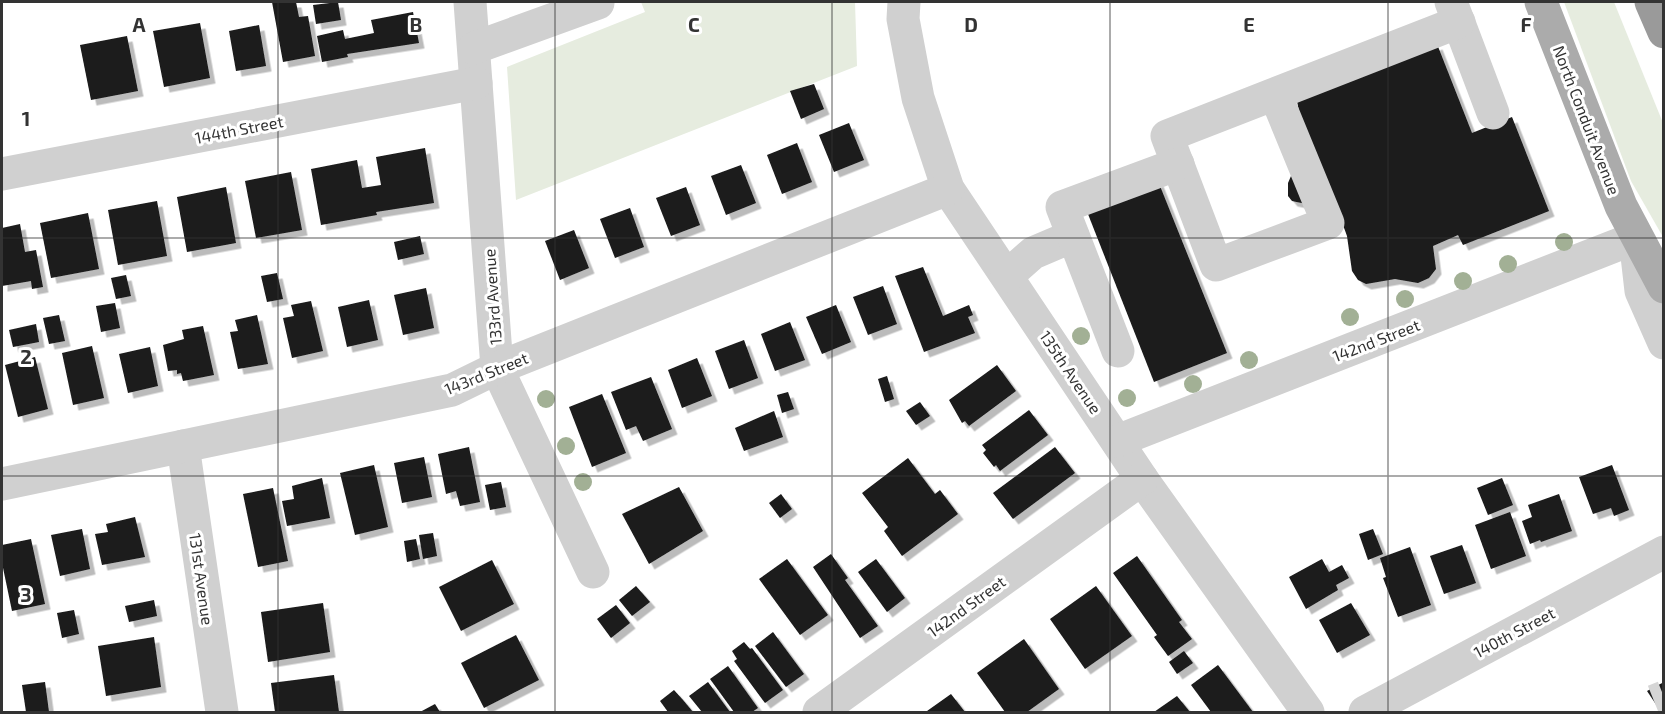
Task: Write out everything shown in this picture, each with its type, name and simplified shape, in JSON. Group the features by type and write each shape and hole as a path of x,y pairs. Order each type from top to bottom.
{"highway":[{"path":"1651,2 1664,32"},
{"path":"1661,2 1664,8"}],"main road":[{"name":"North Conduit Avenue","path":"1541,2 1609,179 1635,238 1664,287"}],"street":[{"name":"133rd Avenue","path":"470,2 496,368 593,572"},
{"name":"135th Avenue","path":"904,2 903,19 918,98 948,189 1142,479 1308,712"},
{"path":"474,48 598,3"},
{"path":"1275,94 1328,223 1216,265 1167,136 1275,94 1455,12 1493,113"},
{"name":"144th Street","path":"2,174 476,83"},
{"path":"1118,351 1062,207 1178,164"},
{"name":"143rd Street","path":"2,484 452,390 496,368 948,189"},
{"path":"1007,276 1033,253 1073,236"},
{"name":"North Conduit Avenue","path":"1635,238 1641,291 1664,343"},
{"name":"142nd Street","path":"1117,441 1635,238"},
{"name":"131st Avenue","path":"183,446 222,712"},
{"name":"142nd Street","path":"819,712 1142,479"},
{"name":"140th Street","path":"1365,712 1664,552"}],"shaded area":[{"path":"641,2 855,2 857,66 516,200 507,67 645,12"},
{"path":"1564,2 1614,2 1663,123 1663,237 1631,181"}],"building":[{"path":"272,2 296,2 299,17 308,16 315,56 283,62"},
{"path":"338,2 341,20 316,24 313,5"},
{"path":"413,12 419,43 347,54 348,57 322,62 317,36 343,30 345,39 374,33 371,20"},
{"path":"200,23 210,78 164,87 153,31"},
{"path":"259,25 266,66 236,71 229,31"},
{"path":"127,36 138,91 91,100 80,45"},
{"path":"1437,44 1472,133 1512,117 1549,211 1463,245 1458,235 1433,246 1436,269 1429,278 1418,283 1395,279 1366,284 1358,280 1352,271 1347,236 1343,225 1311,205 1292,201 1288,196 1288,183 1297,162 1301,122 1297,101"},
{"path":"814,84 824,109 801,119 790,91"},
{"path":"849,123 864,160 834,172 819,135"},
{"path":"797,143 812,182 782,194 767,155"},
{"path":"425,148 434,203 376,212 377,215 321,225 311,169 357,160 362,188 381,185 376,157"},
{"path":"741,165 756,203 726,215 711,176"},
{"path":"291,172 302,230 256,238 245,181"},
{"path":"1158,181 1227,353 1154,382 1086,209"},
{"path":"226,187 236,243 187,252 177,197"},
{"path":"686,187 700,225 671,236 656,198"},
{"path":"157,201 167,256 118,265 108,210"},
{"path":"630,208 644,247 615,258 600,219"},
{"path":"88,213 99,269 51,278 40,223"},
{"path":"20,224 25,252 36,250 43,287 32,289 31,281 2,286 2,228"},
{"path":"574,230 589,268 560,280 545,241"},
{"path":"420,236 424,254 398,260 394,242"},
{"path":"923,267 943,316 969,305 973,315 968,317 975,333 924,352 895,276"},
{"path":"277,273 283,299 267,302 261,276"},
{"path":"126,275 131,296 116,299 111,278"},
{"path":"883,286 897,324 868,335 853,297"},
{"path":"426,288 434,328 403,335 394,295"},
{"path":"369,300 378,340 347,347 338,307"},
{"path":"311,301 323,351 292,358 283,318 294,316 291,305"},
{"path":"115,303 120,328 101,332 96,306"},
{"path":"836,305 851,342 822,354 806,317"},
{"path":"59,315 65,341 49,344 43,318"},
{"path":"257,315 268,364 238,369 230,332 238,331 235,320"},
{"path":"790,322 805,360 775,371 761,334"},
{"path":"36,324 39,342 13,347 9,330"},
{"path":"203,326 214,375 183,381 181,373 177,374 177,370 168,371 163,345 184,339 182,330"},
{"path":"744,340 758,378 729,389 715,351"},
{"path":"92,346 104,398 73,405 62,353"},
{"path":"150,347 158,386 128,393 119,354"},
{"path":"35,357 48,409 18,417 5,365"},
{"path":"697,358 712,396 682,408 668,370"},
{"path":"997,365 1016,391 969,426 965,421 962,423 949,400"},
{"path":"887,376 894,399 885,402 878,379"},
{"path":"651,377 672,429 643,441 636,426 626,430 611,392"},
{"path":"788,392 794,409 782,413 777,395"},
{"path":"602,394 626,453 592,467 569,407"},
{"path":"920,402 930,416 916,425 906,411"},
{"path":"1029,410 1048,435 1000,471 983,453 986,450 982,445"},
{"path":"774,411 783,437 744,451 735,428"},
{"path":"469,447 480,502 460,506 456,491 446,494 438,454"},
{"path":"1055,447 1075,473 1013,519 993,493"},
{"path":"424,457 432,497 402,503 394,463"},
{"path":"908,458 935,494 940,490 958,514 902,556 884,531 888,527 862,493"},
{"path":"374,465 388,527 355,535 340,473"},
{"path":"1612,465 1629,510 1614,516 1611,508 1593,514 1579,477"},
{"path":"322,478 330,518 287,526 282,501 294,499 292,486"},
{"path":"1502,478 1513,505 1488,515 1477,488"},
{"path":"501,482 506,507 490,510 485,485"},
{"path":"679,487 703,531 649,564 622,514"},
{"path":"273,488 288,561 258,567 243,494"},
{"path":"781,494 792,509 780,518 769,503"},
{"path":"1559,494 1572,531 1530,544 1522,521 1532,517 1528,505"},
{"path":"1510,512 1526,556 1491,569 1475,525"},
{"path":"135,517 145,557 102,565 95,534 108,532 106,524"},
{"path":"82,529 90,569 60,576 51,535"},
{"path":"1373,529 1383,554 1368,560 1359,534"},
{"path":"433,533 437,556 423,559 419,535"},
{"path":"31,539 45,604 12,611 2,563 2,545"},
{"path":"416,539 420,559 407,562 404,541"},
{"path":"1462,545 1476,583 1444,594 1430,556"},
{"path":"1410,547 1431,605 1398,617 1383,578 1386,577 1380,558"},
{"path":"831,554 848,578 845,580 878,626 860,638 813,567"},
{"path":"1137,556 1182,620 1179,622 1192,639 1168,656 1154,637 1157,635 1113,573"},
{"path":"787,559 828,615 800,635 759,579"},
{"path":"876,559 905,598 887,612 858,572"},
{"path":"1322,559 1329,572 1342,565 1349,578 1336,585 1338,590 1306,609 1289,577"},
{"path":"492,560 514,604 461,631 439,587"},
{"path":"636,586 650,602 632,616 619,600"},
{"path":"1096,586 1132,636 1085,669 1050,619"},
{"path":"154,600 157,616 129,622 125,606"},
{"path":"323,603 330,652 268,662 261,612"},
{"path":"1351,603 1370,635 1337,653 1319,620"},
{"path":"616,605 630,623 611,638 597,619"},
{"path":"74,610 79,634 62,638 57,613"},
{"path":"773,632 804,674 786,687 755,646"},
{"path":"516,635 539,680 484,708 461,663"},
{"path":"154,637 161,687 106,696 98,646"},
{"path":"1024,639 1059,689 1027,712 1005,712 977,673"},
{"path":"744,642 750,649 752,648 783,690 765,703 734,661 737,659 732,651"},
{"path":"1184,651 1193,663 1177,674 1169,662"},
{"path":"1218,665 1253,712 1211,712 1191,685"},
{"path":"728,666 758,708 752,712 734,712 710,679"},
{"path":"334,675 339,712 275,712 271,683"},
{"path":"45,682 49,712 26,712 22,685"},
{"path":"708,682 730,712 702,712 689,696"},
{"path":"1664,682 1664,712 1661,712 1647,691"},
{"path":"674,690 693,712 668,712 660,701"},
{"path":"951,694 965,712 924,712 927,711"},
{"path":"1177,696 1190,712 1154,712"},
{"path":"435,704 440,712 420,712"}],"tunnel":[{"path":"1654,701 1664,697"}]}
